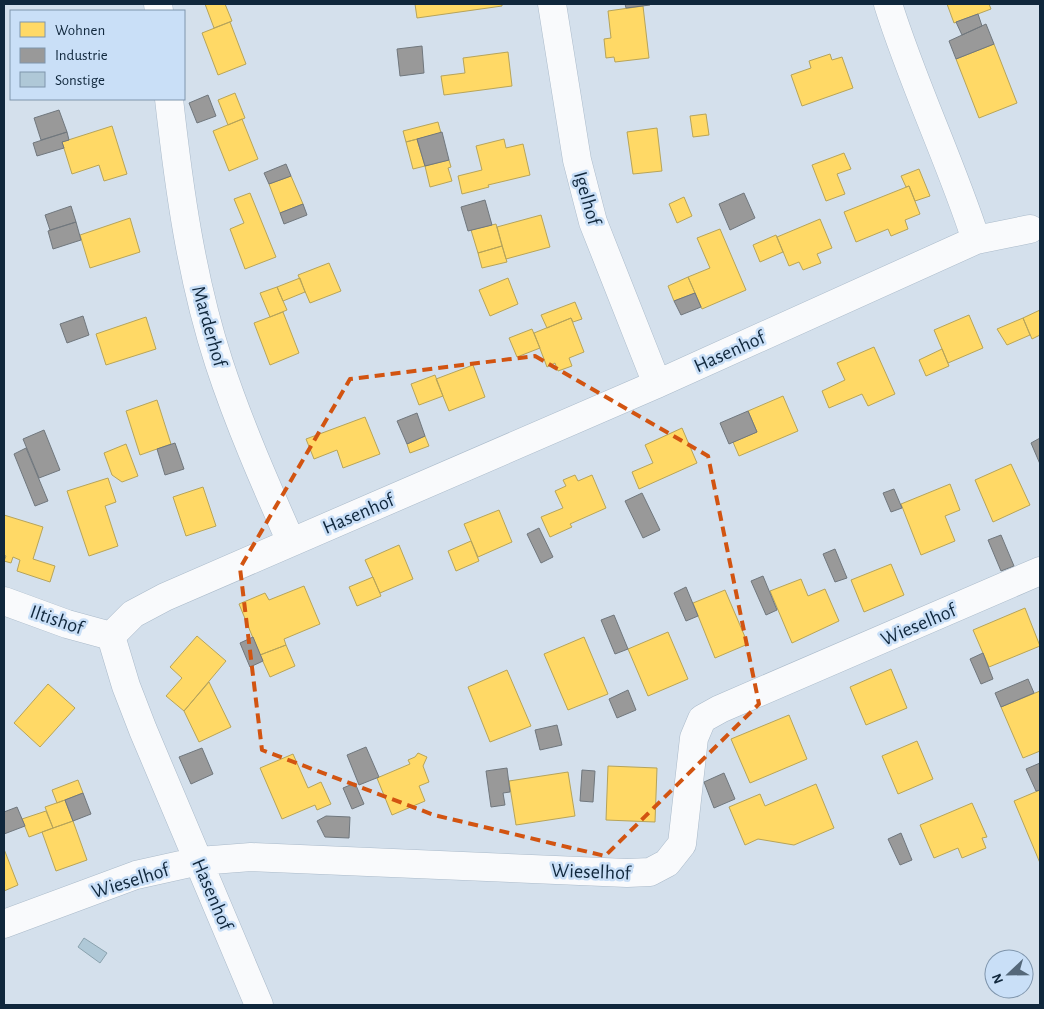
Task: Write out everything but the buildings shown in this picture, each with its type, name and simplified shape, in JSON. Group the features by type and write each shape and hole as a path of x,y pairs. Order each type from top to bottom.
{"street":[{"name":"Igelhof","path":"552,4 577,160 594,222 656,384"},
{"path":"888,4 902,49 960,191 976,240"},
{"name":"Marderhof","path":"169,100 177,174 191,259 218,361 243,430 291,542"},
{"name":"Hasenhof","path":"259,1005 140,721 111,636 133,614 165,597 656,384 976,240 1030,229"},
{"name":"Wieselhof","path":"4,924 136,875 199,861 251,857 650,872 667,863 682,844 694,738 702,719 720,708 1040,572"},
{"name":"Iltishof","path":"4,601 67,624 111,636"}],"highlighted area":[{"path":"535,356 708,456 759,704 605,856 434,815 262,750 240,568 350,379"}]}
